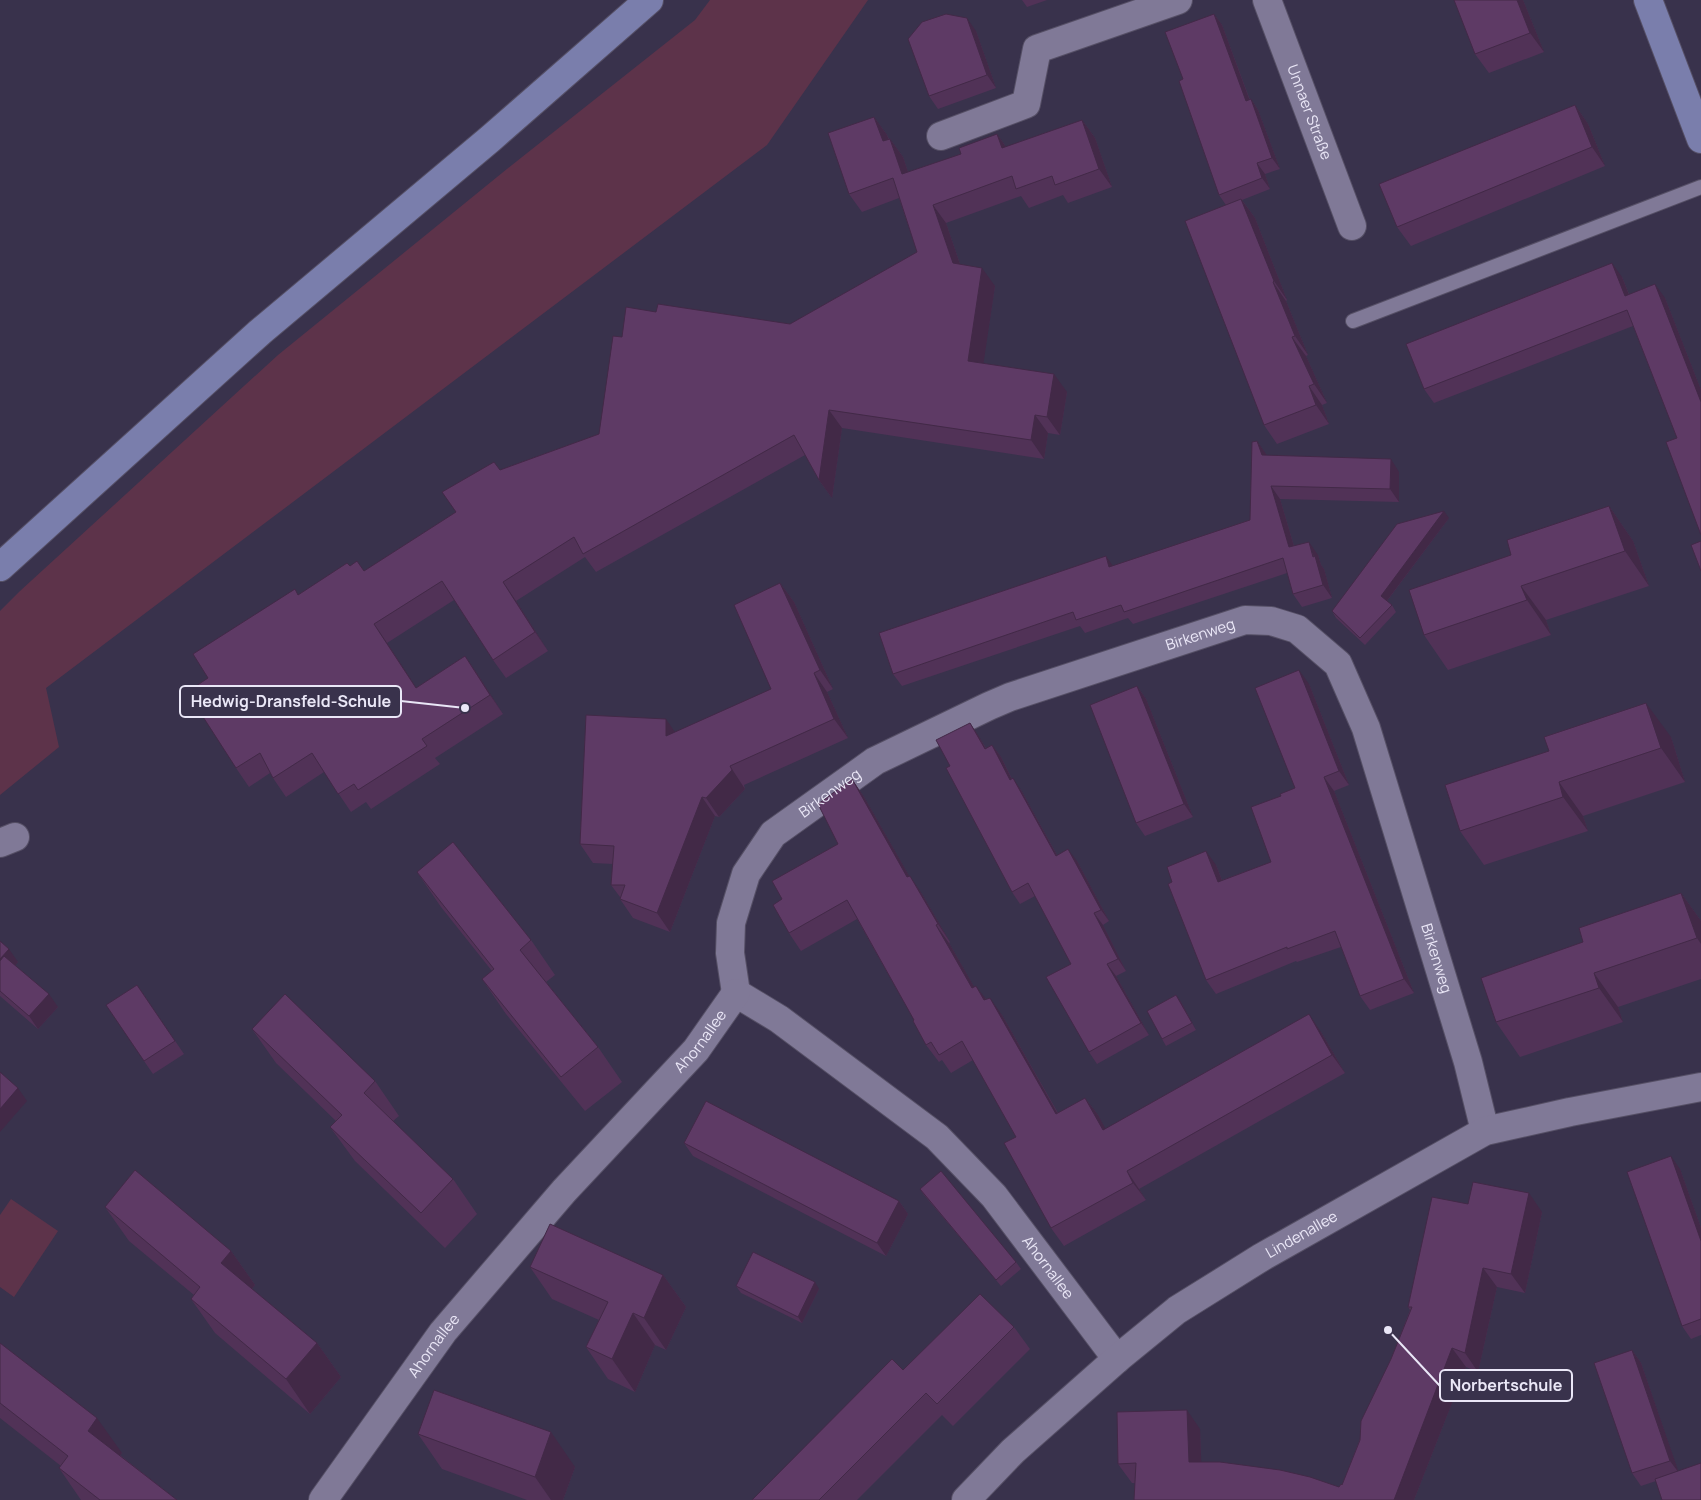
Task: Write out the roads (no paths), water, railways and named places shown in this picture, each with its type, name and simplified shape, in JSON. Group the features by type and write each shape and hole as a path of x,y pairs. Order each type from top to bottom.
{"main road":[{"path":"0,567 260,332 490,139 649,0"},
{"path":"1648,0 1701,138"}],"street":[{"path":"941,136 1026,104 1037,49 1178,0"},
{"name":"Unnaer Straße","path":"1267,0 1352,226"},
{"name":"Birkenweg","path":"736,992 730,953 731,923 746,874 773,834 875,761 1010,697 1245,620 1271,621 1298,629 1338,664 1366,728 1468,1062 1486,1131"},
{"name":"Ahornallee","path":"322,1500 443,1332 564,1191 696,1050 736,992 779,1019 937,1137 994,1196 1117,1359"},
{"name":"Lindenallee","path":"966,1500 1014,1451 1117,1359 1177,1310 1245,1268 1486,1131 1570,1112 1701,1087"}],"lane":[{"path":"1353,322 1701,187"}],"place":[{"name":"Hedwig-Dransfeld-Schule","path":"465,708"},
{"name":"Norbertschule","path":"1388,1330"}]}
